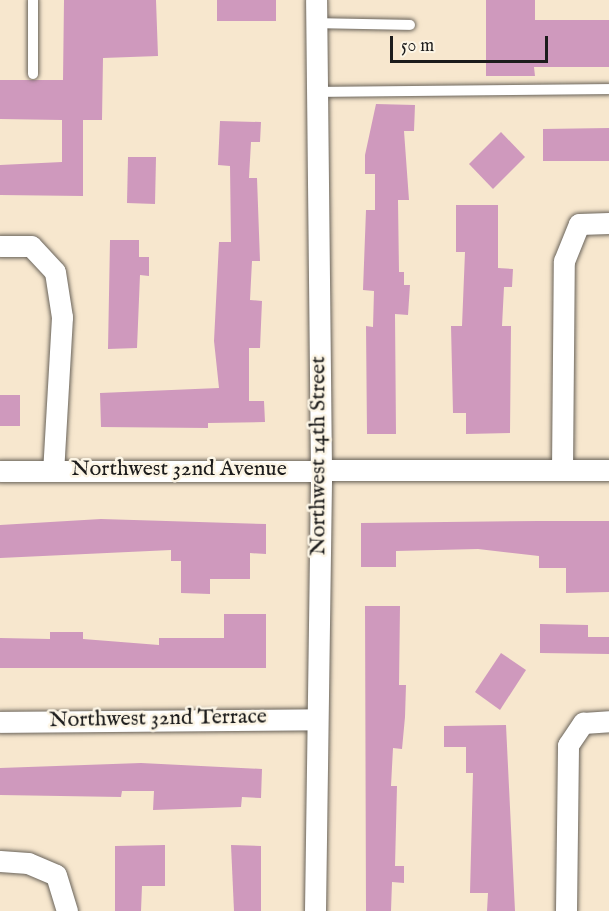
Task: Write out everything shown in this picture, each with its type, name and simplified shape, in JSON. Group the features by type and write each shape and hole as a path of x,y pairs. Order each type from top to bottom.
{"street":[{"name":"Northwest 14th Street","path":"315,0 321,469 315,911"},
{"path":"562,470 564,261 579,224 609,223"},
{"path":"0,246 31,246 55,272 62,317 53,471"},
{"name":"Northwest 32nd Avenue","path":"0,471 609,470"},
{"name":"Northwest 32nd Terrace","path":"0,722 316,719"},
{"path":"566,911 568,745 583,723 609,721"},
{"path":"0,861 28,863 56,875 67,911"}],"lane":[{"path":"33,0 33,74"},
{"path":"316,23 410,24"},
{"path":"316,92 609,89"}],"building":[{"path":"64,0 156,0 158,56 103,58 102,120 83,120 83,196 0,195 0,165 62,162 62,120 0,119 0,80 63,80"},
{"path":"217,0 276,0 276,21 217,21"},
{"path":"486,0 535,0 535,20 609,20 609,67 534,67 535,76 486,76"},
{"path":"376,104 415,105 414,131 404,131 409,200 398,200 399,272 404,272 404,285 410,285 408,315 395,314 396,434 367,434 366,326 373,327 374,291 363,290 366,210 375,210 375,174 365,174 365,155"},
{"path":"220,121 261,122 260,142 251,142 249,178 257,178 260,261 252,261 250,300 262,301 260,348 249,348 249,401 264,401 265,422 208,423 208,428 101,427 100,393 219,388 214,341 219,242 231,242 230,166 218,165"},
{"path":"609,128 609,161 543,161 543,129"},
{"path":"501,132 525,157 493,189 469,164"},
{"path":"128,157 156,157 155,204 127,203"},
{"path":"456,205 498,205 498,268 513,269 512,287 504,287 502,326 511,326 510,433 466,434 466,413 453,413 451,326 462,326 465,252 456,252"},
{"path":"110,240 139,240 139,257 149,257 149,276 140,275 137,348 108,349"},
{"path":"0,395 20,395 20,426 0,426"},
{"path":"101,519 266,524 266,554 250,553 250,579 210,579 210,594 181,593 181,561 171,561 171,550 0,558 0,525"},
{"path":"609,521 609,592 566,593 566,568 539,568 539,556 478,549 396,551 396,567 361,567 361,523"},
{"path":"365,606 400,606 399,685 406,685 405,717 402,749 393,748 391,786 397,786 395,866 404,866 404,883 392,882 391,911 366,911"},
{"path":"224,614 266,614 266,668 0,668 0,638 50,639 50,632 83,632 83,639 159,645 159,638 224,638"},
{"path":"540,624 588,625 588,637 609,637 609,654 540,653"},
{"path":"501,653 526,670 500,710 475,692"},
{"path":"506,725 515,911 487,911 488,893 470,893 473,773 466,773 466,747 444,747 444,726"},
{"path":"141,763 262,769 261,798 242,797 241,807 153,810 154,791 122,791 121,797 0,795 0,768"},
{"path":"165,845 165,886 142,886 141,911 115,911 115,846"},
{"path":"231,845 261,846 261,911 234,911"}]}
